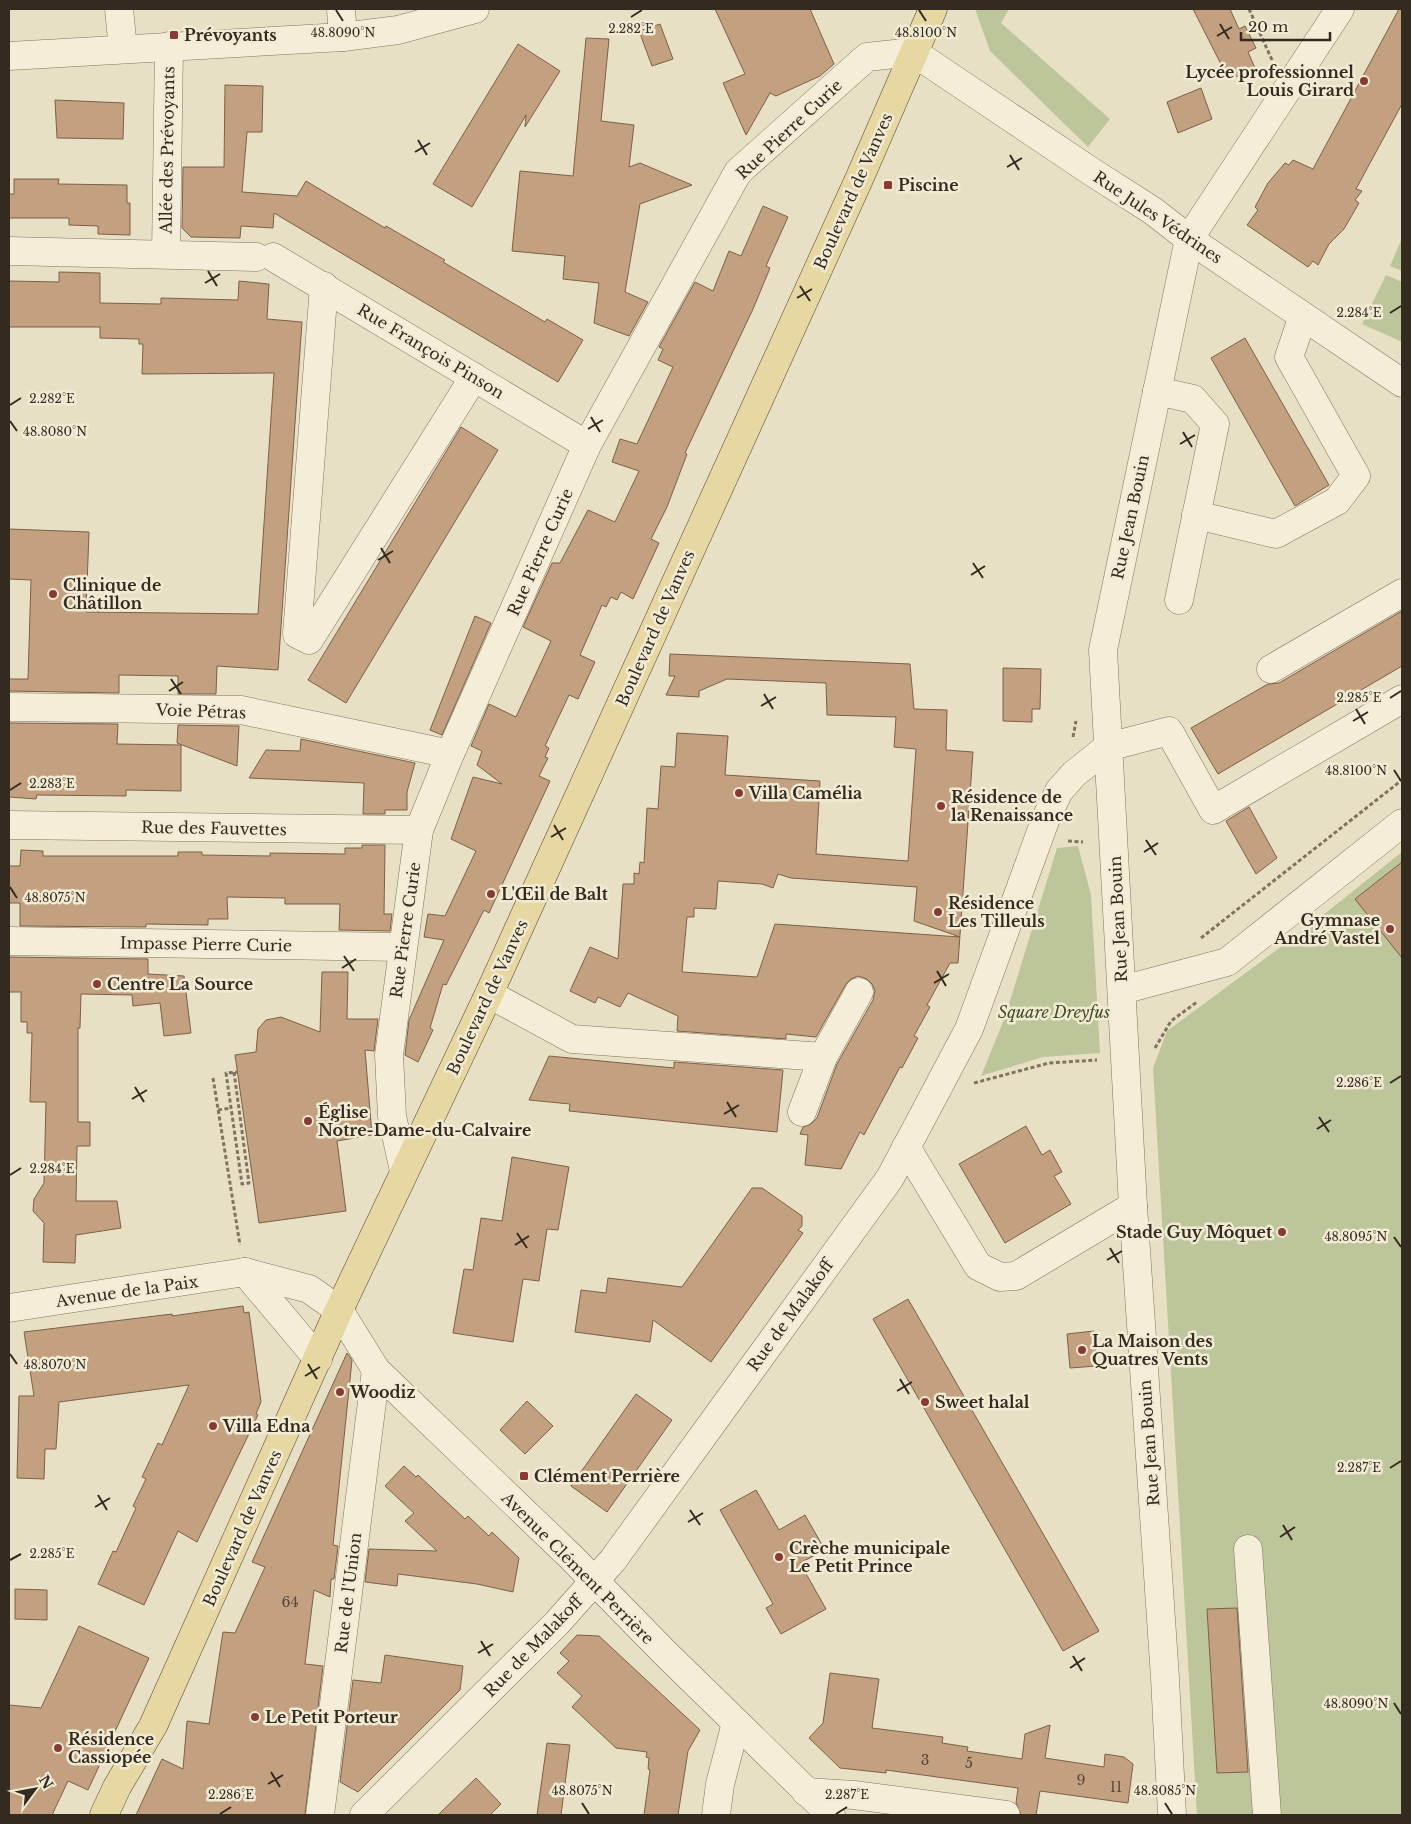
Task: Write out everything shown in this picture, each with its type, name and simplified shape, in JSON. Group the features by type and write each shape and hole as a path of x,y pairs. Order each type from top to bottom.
{"main road":[{"name":"Boulevard de Vanves","path":"104,1815 117,1787 152,1726 339,1310 489,994 860,177 933,9"}],"street":[{"path":"119,9 122,48"},
{"path":"341,9 343,37"},
{"path":"9,56 122,48 343,37 398,30 475,9"},
{"name":"Rue Jean Bouin","path":"1172,1815 1166,1678 1133,1206 1103,650 1189,239 1340,9"},
{"name":"Allée des Prévoyants","path":"166,254 169,46"},
{"name":"Rue Jules Védrines","path":"913,52 1092,172 1153,210 1189,239 1402,383"},
{"name":"Rue Pierre Curie","path":"404,1171 392,1116 389,1055 419,830 450,754 587,445 738,172 867,57 913,52"},
{"name":"Rue François Pinson","path":"9,251 265,257 324,286 587,445"},
{"path":"324,286 297,634 309,640 474,377"},
{"path":"1196,515 1276,534 1336,501 1356,476 1289,357 1303,316"},
{"path":"1157,390 1193,399 1215,424 1179,600"},
{"path":"1271,669 1402,593"},
{"path":"1108,747 1169,731 1213,810 1402,699"},
{"name":"Voie Pétras","path":"9,707 241,710 450,754"},
{"name":"Rue de Malakoff","path":"364,1815 557,1623 619,1552 890,1178 970,1029 1046,818 1059,791 1074,774 1108,747"},
{"path":"1122,990 1227,962 1402,823"},
{"name":"Rue des Fauvettes","path":"9,825 419,830"},
{"name":"Impasse Pierre Curie","path":"9,941 402,947"},
{"path":"802,1112 823,1057 859,992"},
{"path":"489,994 572,1039 823,1057"},
{"path":"906,1147 978,1266 1000,1277 1016,1276 1133,1206"},
{"path":"245,1272 318,1358"},
{"name":"Avenue de la Paix","path":"9,1308 245,1272 309,1289 339,1310"},
{"name":"Avenue Clément Perrière","path":"339,1310 376,1370 595,1581 736,1723 831,1815"},
{"name":"Rue de l'Union","path":"320,1815 376,1370"},
{"path":"1248,1548 1267,1815"},
{"path":"716,1815 720,1784 736,1723"},
{"path":"806,1792 854,1795 1006,1815"}],"path":[{"path":"1249,9 1286,89"},
{"path":"1198,940 1402,780"},
{"path":"973,1083 1049,1063 1105,1059"},
{"path":"236,1072 249,1183 242,1184 231,1108 226,1073 236,1072"},
{"path":"213,1078 245,1272"},
{"path":"218,1110 231,1108"}],"green space":[{"path":"975,9 1009,9 1001,23 1110,119 1088,147 990,51"},
{"path":"1402,238 1402,271 1390,266"},
{"path":"1386,275 1402,282 1402,342 1362,324"},
{"name":"Square Dreyfus","path":"1078,846 1091,895 1100,1053 1043,1057 981,1076 1005,1017 1057,848"},
{"name":"Stade Guy Môquet","path":"1402,852 1402,1815 1197,1815 1153,1068 1167,1031 1308,927"}],"building":[{"path":"715,9 810,9 834,64 820,76 776,96 770,93 746,135 723,83 745,74"},
{"path":"1193,9 1230,9 1239,29 1245,26 1256,48 1248,52 1255,68 1229,80"},
{"path":"1399,9 1402,9 1402,104 1356,189 1362,191 1355,200 1359,203 1344,229 1329,244 1318,265 1313,261 1308,267 1247,225 1258,210 1255,207 1268,183 1285,163 1289,165 1293,160 1313,169"},
{"path":"660,24 673,59 652,66 639,31"},
{"path":"586,38 609,39 601,121 634,125 629,167 640,163 692,185 640,204 625,292 648,302 629,336 594,323 599,283 563,279 565,256 512,251 520,171 573,176"},
{"path":"518,44 560,71 525,127 526,115 472,207 433,184"},
{"path":"225,85 263,86 262,132 247,132 242,192 297,196 306,181 385,228 386,226 445,260 443,262 545,322 547,319 583,340 558,382 274,213 273,228 241,226 240,238 191,237 182,228 183,167 224,167"},
{"path":"1201,88 1212,119 1178,133 1167,102"},
{"path":"55,100 124,103 123,139 57,138"},
{"path":"14,179 59,179 58,184 127,185 127,203 130,203 130,235 98,234 98,226 69,225 69,218 9,218 9,194 14,194"},
{"path":"763,206 788,217 766,266 770,268 753,309 685,453 687,454 667,507 651,539 659,543 633,599 621,592 617,600 611,597 606,607 602,605 580,655 595,662 578,699 569,695 545,746 549,748 545,757 548,758 539,776 550,781 489,913 484,910 446,985 443,984 430,1028 433,1030 418,1062 405,1055 409,1020 444,940 424,937 428,914 445,916 476,851 451,839 473,777 502,784 477,765 482,751 471,746 489,704 516,717 551,641 523,627 552,563 560,563 588,510 615,522 639,471 612,462 620,439 637,444 673,367 658,360 663,349 659,347 695,282 713,291 729,251 741,256"},
{"path":"59,272 100,273 100,303 161,304 161,298 238,300 239,281 269,284 267,319 302,322 278,670 217,666 216,694 178,694 178,676 119,675 119,693 9,691 9,679 28,679 31,580 9,579 9,529 89,532 86,612 258,614 274,373 142,374 143,344 139,344 139,339 100,338 100,327 9,327 9,281 59,282"},
{"path":"1245,338 1329,485 1295,506 1211,358"},
{"path":"461,427 498,450 346,703 308,680"},
{"path":"1402,611 1402,666 1218,774 1191,728 1268,684 1279,683"},
{"path":"475,616 491,623 442,735 430,730"},
{"path":"670,654 910,664 914,709 947,710 946,750 973,752 960,937 958,963 950,963 927,1005 930,1007 914,1036 918,1038 902,1068 900,1067 864,1135 860,1132 841,1169 805,1165 808,1135 800,1134 803,1127 811,1124 817,1118 837,1064 873,1000 875,991 867,979 858,976 846,984 816,1037 786,1034 786,1039 677,1031 678,1016 628,993 620,1007 598,997 595,1003 570,991 590,947 618,959 623,884 634,884 634,873 639,874 640,862 644,863 647,808 658,809 661,766 675,767 677,733 728,736 725,775 820,781 816,854 908,861 916,749 894,747 896,717 827,715 826,683 727,679 699,691 699,697 666,695 675,676 669,676","holes":["778,874 791,878 917,887 914,921 960,937 775,924 757,977 682,972 687,917 694,917 694,908 716,909 718,881 762,884 773,888"]},
{"path":"1003,668 1041,669 1040,709 1032,709 1032,722 1003,721"},
{"path":"9,723 118,724 117,744 181,745 181,791 126,790 126,796 37,795 36,799 9,797"},
{"path":"178,725 239,726 237,766 177,743"},
{"path":"301,739 415,763 407,792 407,810 385,810 385,814 363,814 364,783 249,778 266,750 300,751"},
{"path":"1249,807 1277,858 1256,874 1226,821"},
{"path":"362,845 385,845 384,914 392,914 390,931 339,930 340,904 285,904 285,898 227,897 228,919 208,919 208,925 146,924 146,927 20,926 20,903 9,903 9,866 20,866 21,850 43,851 43,856 178,856 178,852 202,852 202,855 270,856 270,853 345,854 345,848 362,848"},
{"name":"Gymnase André Vastel","path":"1402,862 1402,958 1355,899"},
{"path":"9,957 148,959 148,974 184,976 191,1033 164,1036 160,1003 133,1006 132,995 81,994 80,1028 78,1028 78,1122 90,1122 90,1146 77,1146 76,1201 117,1201 121,1228 76,1235 75,1263 43,1262 44,1223 33,1211 34,1199 44,1183 46,1102 30,1102 32,1033 27,1033 27,1022 21,1022 21,992 9,992"},
{"name":"Église Notre-Dame-du-Calvaire","path":"322,972 348,972 347,1019 378,1019 374,1051 365,1050 372,1135 337,1141 346,1211 259,1223 235,1055 256,1052 258,1029 266,1020 281,1017 320,1032"},
{"path":"549,1056 674,1068 674,1062 783,1070 777,1132 569,1111 570,1104 529,1100"},
{"path":"1026,1126 1042,1155 1050,1150 1062,1172 1054,1176 1071,1204 1005,1243 959,1164"},
{"path":"512,1157 569,1167 558,1230 547,1229 539,1281 523,1279 513,1342 453,1333 464,1269 473,1270 481,1218 502,1221"},
{"path":"752,1188 762,1188 802,1216 802,1226 798,1230 803,1233 711,1362 653,1320 650,1342 575,1332 581,1290 606,1293 608,1278 682,1287"},
{"path":"908,1299 1099,1631 1063,1651 873,1319"},
{"name":"Villa Edna","path":"243,1306 244,1313 249,1312 261,1402 256,1414 258,1415 197,1542 178,1531 144,1605 98,1584 113,1551 116,1552 136,1508 133,1506 146,1479 142,1477 158,1443 162,1445 189,1385 59,1402 56,1449 45,1449 44,1479 17,1478 19,1396 34,1396 24,1332 172,1314 172,1316"},
{"name":"La Maison des Quatres Vents","path":"1094,1331 1097,1366 1070,1368 1067,1334"},
{"path":"347,1353 352,1360 333,1545 338,1546 334,1579 331,1579 330,1597 314,1590 305,1664 323,1666 305,1815 136,1815 162,1759 183,1769 187,1721 209,1724 223,1632 235,1633 265,1567 252,1562"},
{"path":"636,1394 672,1420 607,1512 571,1486"},
{"path":"527,1401 553,1426 525,1454 500,1430"},
{"path":"404,1466 416,1477 418,1475 465,1519 468,1516 489,1536 492,1532 519,1558 513,1592 477,1584 398,1574 397,1586 365,1582 369,1549 437,1551 405,1521 414,1513 385,1486"},
{"name":"Crèche municipale Le Petit Prince","path":"756,1490 779,1530 805,1515 825,1550 800,1563 826,1609 781,1634 766,1608 773,1604 720,1510"},
{"path":"15,1589 47,1590 47,1620 15,1619"},
{"path":"1237,1608 1248,1772 1217,1773 1207,1609"},
{"path":"79,1626 149,1658 88,1790 68,1781 52,1815 9,1815 9,1705 41,1708"},
{"path":"577,1635 599,1636 700,1730 688,1751 678,1815 644,1815 650,1770 648,1769 649,1758 646,1757 647,1752 616,1748 572,1707 582,1696 557,1673 569,1661 560,1653"},
{"path":"385,1655 463,1666 460,1690 358,1792 340,1782 353,1680 381,1683"},
{"path":"830,1673 879,1679 872,1728 943,1737 942,1743 968,1747 967,1751 1022,1759 1025,1734 1050,1725 1045,1758 1104,1767 1105,1754 1124,1757 1133,1764 1128,1803 1040,1791 1036,1815 1021,1815 1016,1803 1018,1788 886,1770 886,1773 840,1768 809,1738 823,1723"},
{"path":"547,1743 570,1745 561,1815 537,1815"},
{"path":"476,1778 501,1804 490,1815 438,1815"}],"place":[{"name":"Prévoyants","path":"174,35"},
{"name":"Lycée professionnel Louis Girard","path":"1364,81"},
{"name":"Piscine","path":"888,185"},
{"name":"Clinique de Châtillon","path":"53,594"},
{"name":"Villa Camélia","path":"739,793"},
{"name":"Résidence de la Renaissance","path":"941,806"},
{"name":"L'Œil de Balt","path":"491,894"},
{"name":"Résidence Les Tilleuls","path":"938,912"},
{"name":"Gymnase André Vastel","path":"1390,929"},
{"name":"Centre La Source","path":"97,984"},
{"name":"Église Notre-Dame-du-Calvaire","path":"308,1121"},
{"name":"Stade Guy Môquet","path":"1282,1232"},
{"name":"La Maison des Quatres Vents","path":"1082,1350"},
{"name":"Woodiz","path":"340,1392"},
{"name":"Sweet halal","path":"925,1402"},
{"name":"Villa Edna","path":"213,1426"},
{"name":"Clément Perrière","path":"524,1476"},
{"name":"Crèche municipale Le Petit Prince","path":"779,1557"},
{"name":"Le Petit Porteur","path":"255,1717"},
{"name":"Résidence Cassiopée","path":"58,1748"}]}
